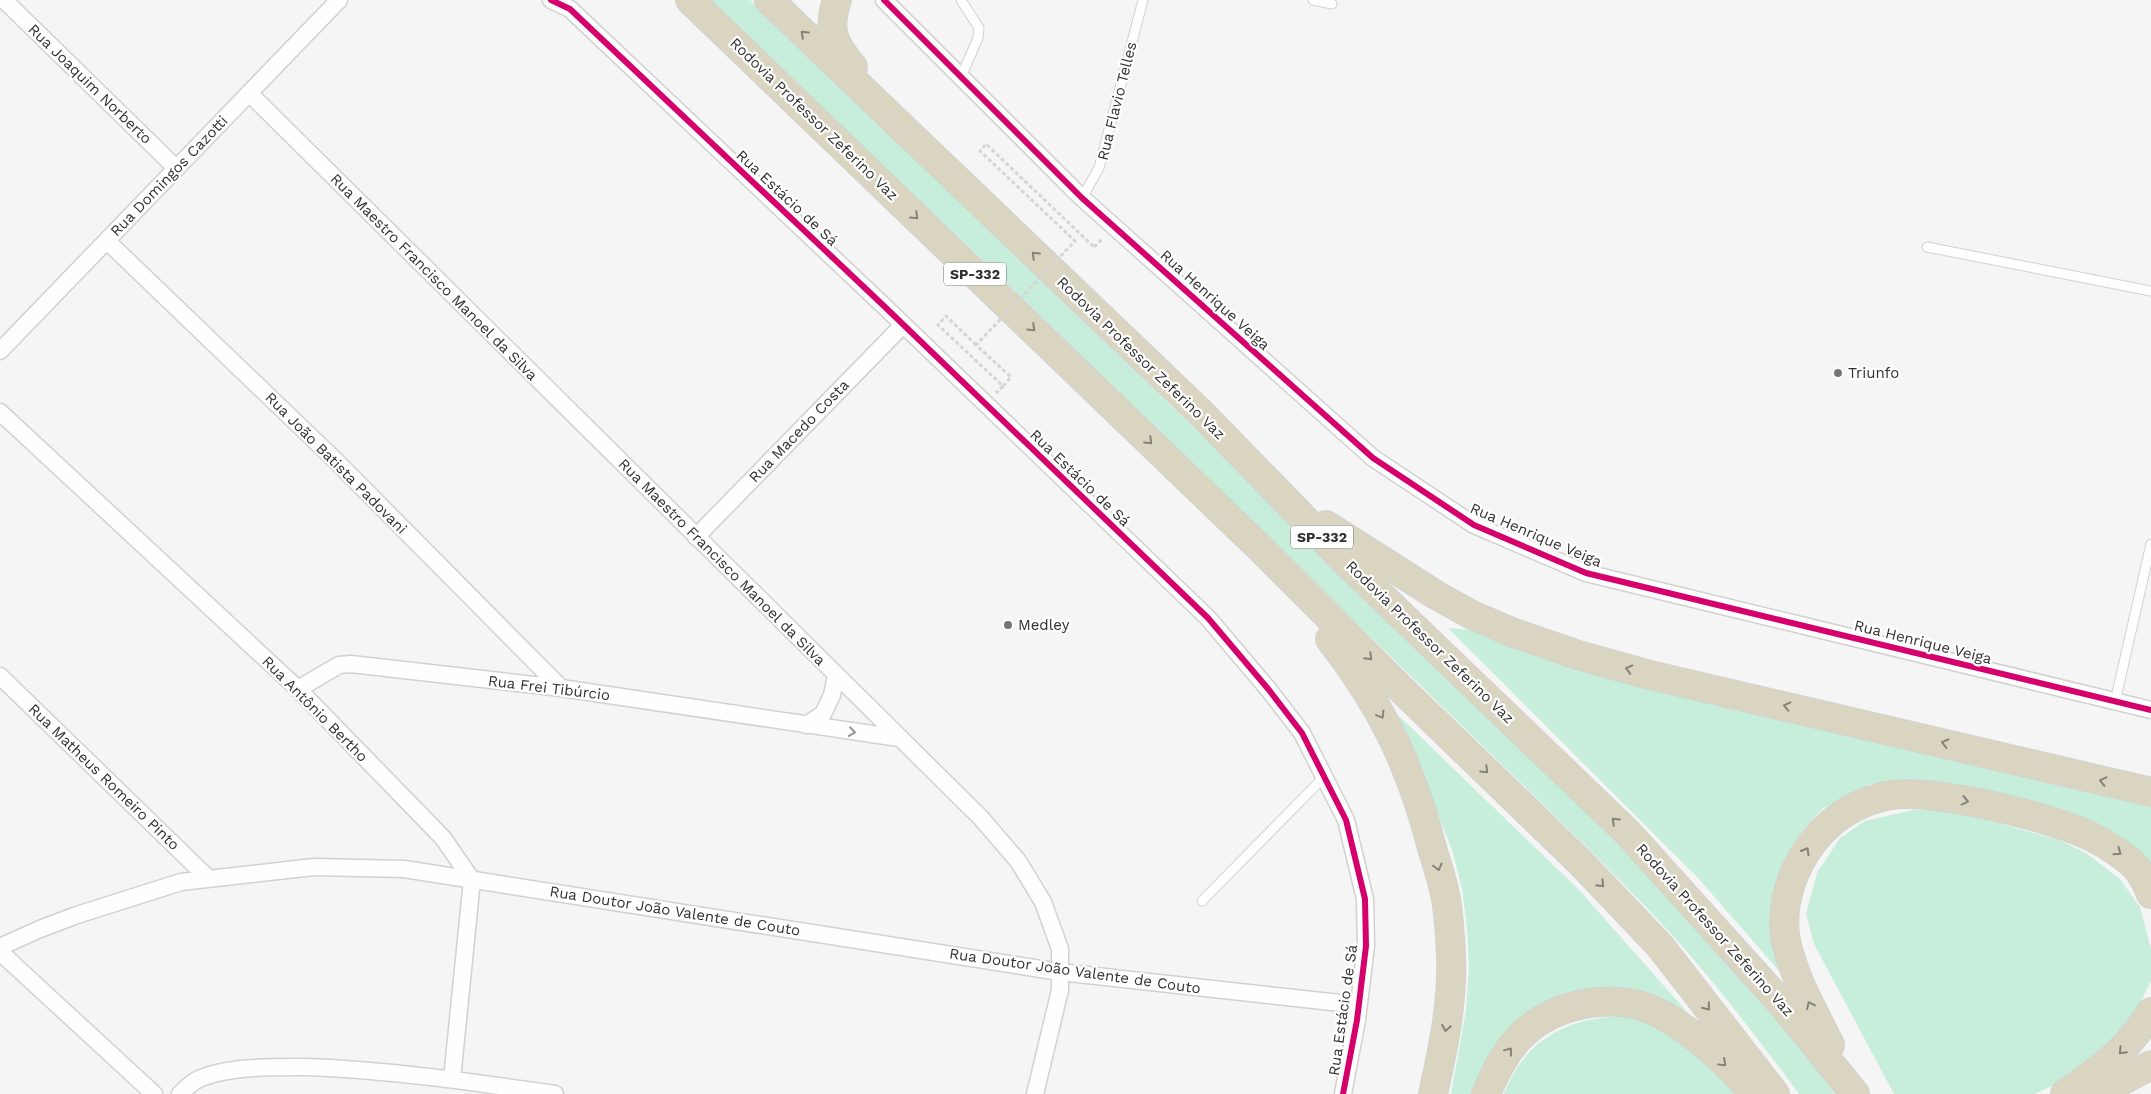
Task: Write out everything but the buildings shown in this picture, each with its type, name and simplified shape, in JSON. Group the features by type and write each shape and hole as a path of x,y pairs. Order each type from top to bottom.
{"highway":[{"name":"Rodovia Professor Zeferino Vaz","path":"690,0 1260,548 1400,688 1580,862 1660,946 1775,1094"},
{"name":"Rodovia Professor Zeferino Vaz","path":"769,0 1201,413 1350,566 1628,833 1784,1006 1857,1094"},
{"path":"837,0 831,26 839,50 922,147"},
{"path":"1201,413 1331,530 1436,595 1472,615 1514,633 1578,655 1650,675 2151,792"},
{"path":"1260,548 1356,672 1389,728 1407,766 1426,824 1446,898 1451,957 1448,1015 1433,1094"},
{"path":"1857,1094 1799,983 1786,943 1785,908 1794,874 1808,847 1822,829 1840,816 1882,796 1915,793 1956,798 2021,814 2076,830 2112,848 2130,861 2145,879 2151,894"},
{"path":"1486,1094 1497,1069 1508,1052 1534,1024 1554,1014 1594,1001 1637,1004 1659,1013 1704,1045 1755,1094"},
{"path":"2065,1094 2112,1060 2137,1035 2151,1012"},
{"path":"2097,1094 2151,1065"}],"street":[{"name":"Rua Joaquim Norberto","path":"4,0 176,168"},
{"name":"Rua Domingos Cazotti","path":"0,351 338,0"},
{"name":"Rua Estácio de Sá","path":"550,0 570,9 1208,618 1269,690 1302,733 1346,820 1365,899 1366,946 1357,1020 1343,1094"},
{"name":"Rua Henrique Veiga","path":"884,0 1082,198 1373,458 1474,525 1586,573 2151,710"},
{"name":"Rua Maestro Francisco Manoel da Silva","path":"249,93 981,818 1018,861 1044,902 1060,949 1060,990 1035,1094"},
{"name":"Rua João Batista Padovani","path":"107,240 333,458 561,688"},
{"name":"Rua Macedo Costa","path":"696,537 903,325"},
{"name":"Rua Antônio Bertho","path":"0,412 298,689 444,838 472,880"},
{"name":"Rua Frei Tibúrcio","path":"298,689 334,668 345,664 561,688 899,738"},
{"path":"806,725 823,714 832,695 836,674"},
{"name":"Rua Matheus Romeiro Pinto","path":"0,676 208,878"},
{"name":"Rua Doutor João Valente de Couto","path":"0,948 40,929 77,915 181,882 314,867 404,869 1060,972 1358,1005"},
{"path":"452,1079 472,880"},
{"path":"0,952 154,1094"},
{"path":"180,1094 198,1079 261,1066 361,1069 452,1079 555,1094"}],"lane":[{"path":"961,0 980,28 978,38 961,77"},
{"name":"Rua Flavio Telles","path":"1082,198 1099,168 1143,0"},
{"path":"1313,0 1332,4"},
{"path":"1927,246 2151,291"},
{"path":"2115,702 2151,544"},
{"path":"1202,901 1325,776"}],"path":[{"path":"976,345 1076,241 980,151 986,144 1094,247"},
{"path":"946,316 976,345 1011,377 1003,386 938,325 946,316"}],"green space":[{"path":"709,0 750,0 1527,748 1615,834 1777,1017 1835,1094 1799,1094 1699,966 1591,851 994,271"},
{"path":"1448,628 1478,631 1529,653 1607,677 2151,805 2151,865 2036,805 1967,786 1915,781 1870,784 1822,809 1802,831 1786,857 1771,909 1772,942 1786,979 1699,879"},
{"path":"1399,716 1580,891 1687,1012 1651,995 1613,990 1589,992 1475,1094 1451,1094 1466,1010 1469,966 1462,889 1452,850"},
{"path":"1949,809 2059,840 2086,853 2120,879 2140,907 2151,949 2151,981 2135,1013 2111,1044 2066,1079 2035,1094 1894,1094 1814,944 1806,914 1817,873 1840,838 1865,821 1913,810"},
{"path":"1624,1016 1655,1025 1685,1043 1742,1094 1504,1094 1523,1059 1550,1035 1584,1021"}],"cycle path":[{"path":"551,0 570,9 885,307 1208,618 1269,690 1302,733 1346,820 1365,899 1366,946 1357,1020 1343,1094"},
{"path":"884,0 1082,198 1373,458 1474,525 1586,573 2151,710"}],"place":[{"name":"Triunfo","path":"1838,373"},
{"name":"Medley","path":"1008,625"}]}
